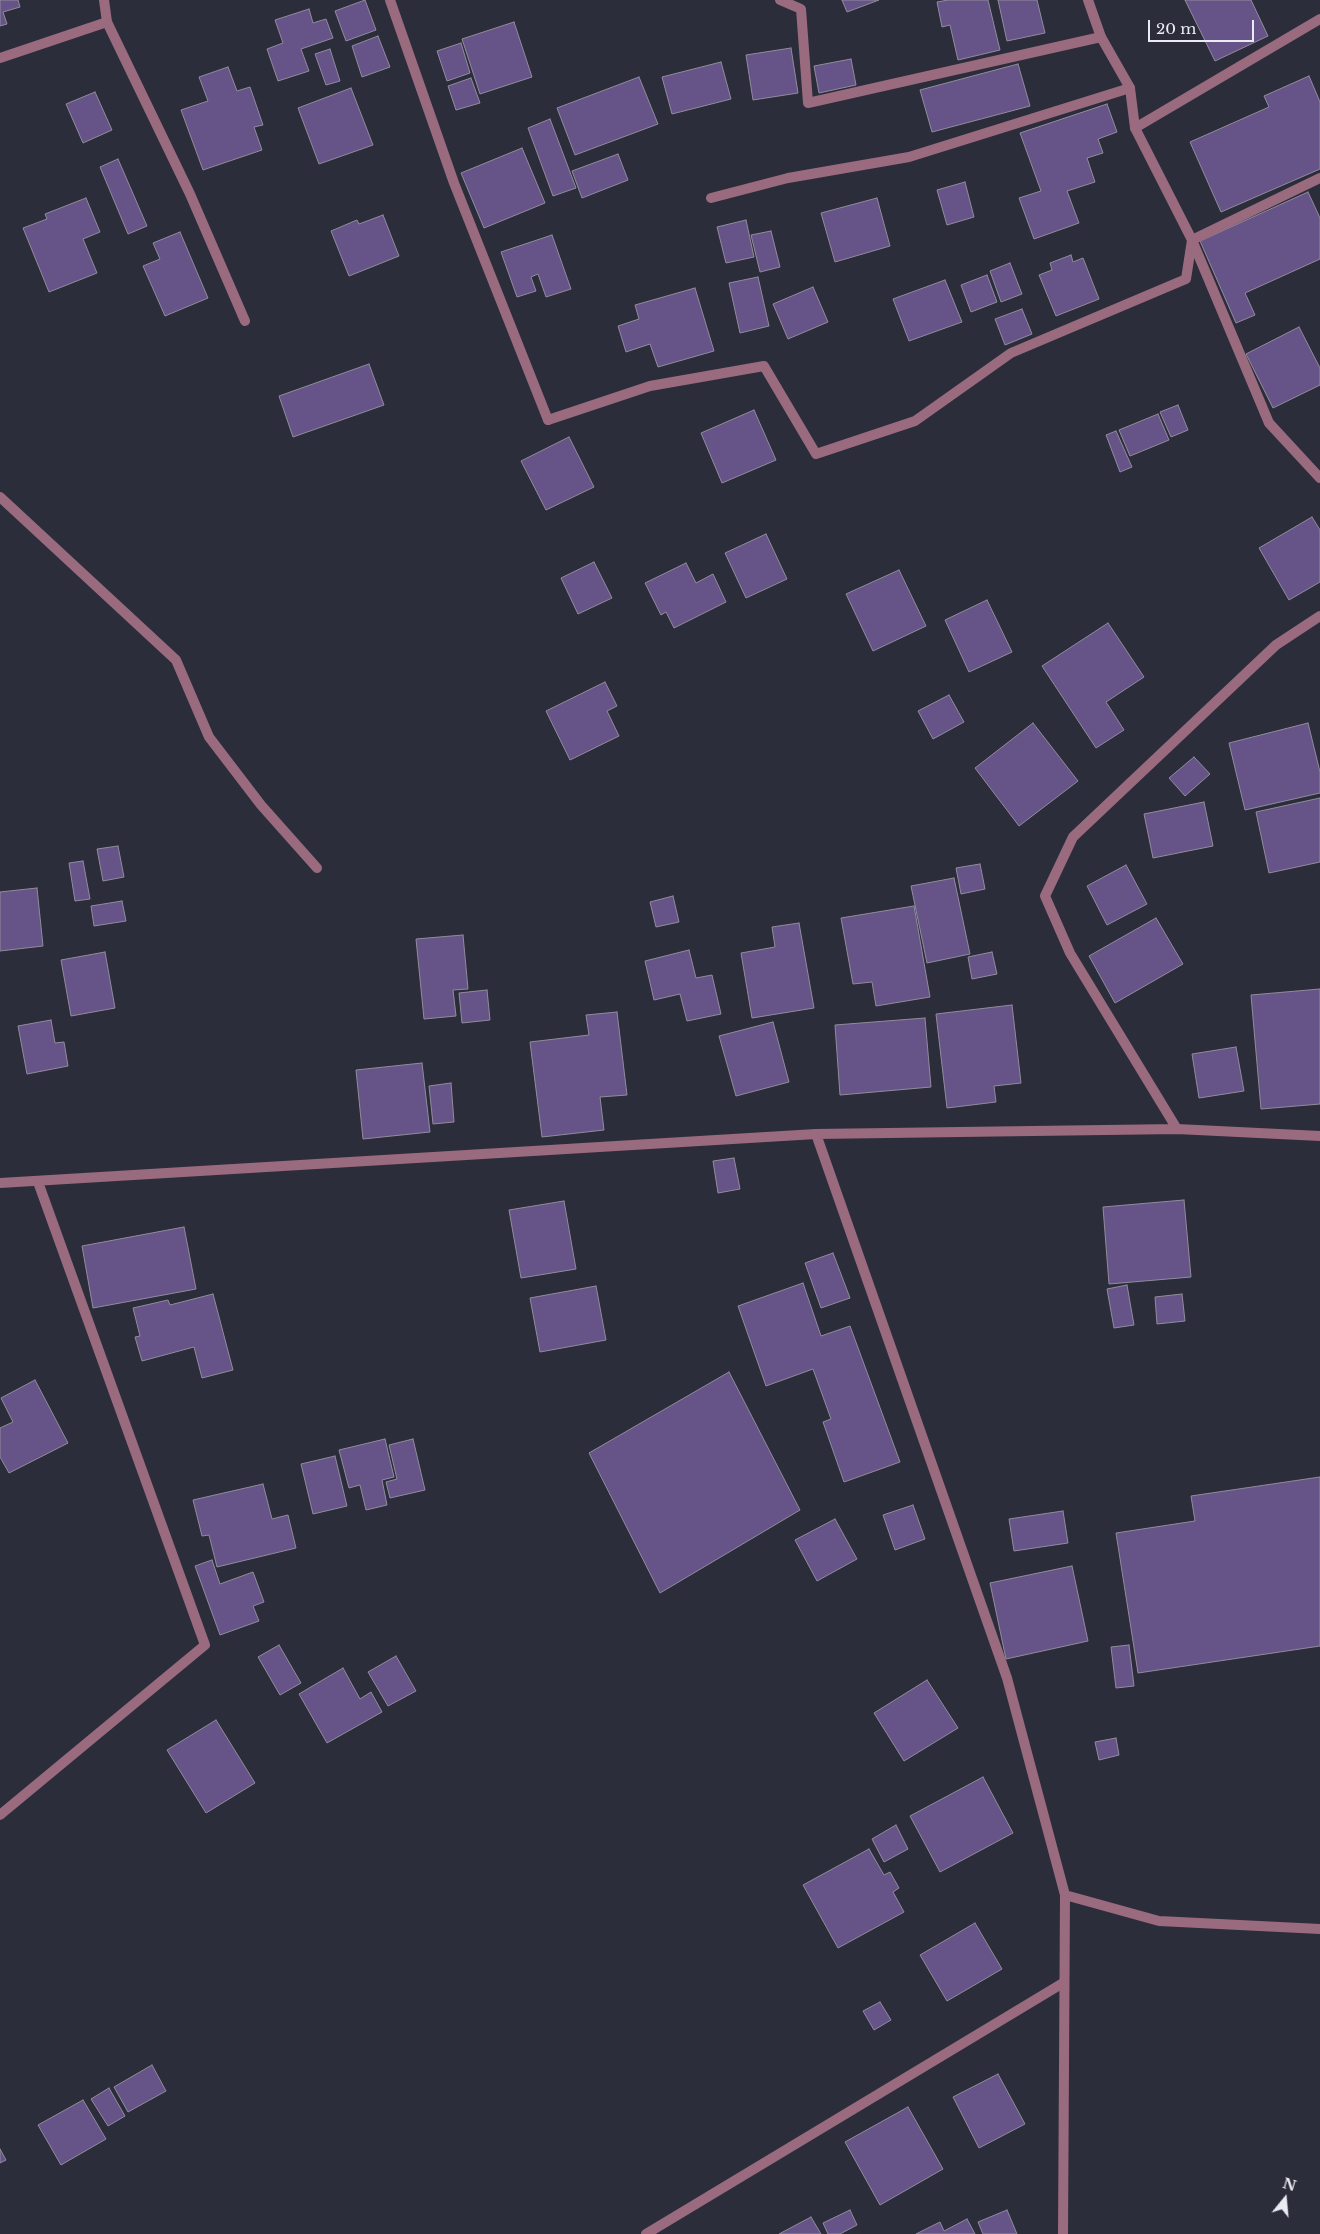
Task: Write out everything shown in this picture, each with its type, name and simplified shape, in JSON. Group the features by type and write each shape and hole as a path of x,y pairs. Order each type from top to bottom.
{"street":[{"path":"104,0 107,22 190,194 245,321"},
{"path":"390,0 454,183 548,420 650,386 764,366 816,454 915,422 1011,352 1186,280 1192,240"},
{"path":"780,0 801,9 808,103 1101,37"},
{"path":"1088,0 1101,37 1130,88 1135,128 1192,240 1269,423 1320,478"},
{"path":"1135,128 1320,19"},
{"path":"0,58 107,22"},
{"path":"711,198 788,178 909,157 1130,88"},
{"path":"1192,240 1320,178"},
{"path":"0,498 176,660 209,737 261,805 317,868"},
{"path":"1177,1129 1070,953 1045,896 1073,837 1276,644 1320,616"},
{"path":"0,1183 816,1134 1177,1129 1320,1136"},
{"path":"816,1134 1007,1678 1065,1895 1063,2234"},
{"path":"0,1815 205,1645 38,1182"},
{"path":"1065,1895 1159,1921 1320,1929"},
{"path":"646,2234 1063,1983"}],"building":[{"path":"0,0 18,0 20,7 3,12 7,24 0,26"},
{"path":"365,0 376,30 346,41 335,11"},
{"path":"842,0 879,0 847,12"},
{"path":"948,0 988,0 1000,50 958,60 950,25 942,27 937,2"},
{"path":"998,0 1037,0 1045,33 1007,41"},
{"path":"1185,0 1251,0 1268,36 1215,61"},
{"path":"309,9 313,23 326,19 333,38 301,49 309,71 278,81 267,49 283,43 275,20"},
{"path":"514,22 532,77 480,94 462,39"},
{"path":"378,36 390,67 362,77 352,46"},
{"path":"461,43 470,73 447,81 437,51"},
{"path":"791,48 798,93 753,100 746,55"},
{"path":"330,49 340,81 326,85 315,54"},
{"path":"851,59 856,85 819,93 814,66"},
{"path":"721,62 731,99 672,114 662,77"},
{"path":"1018,64 1030,106 932,132 920,90"},
{"path":"228,67 237,91 250,87 263,125 254,127 262,150 203,170 181,110 208,101 199,77"},
{"path":"1309,76 1320,102 1320,169 1221,212 1190,142 1269,107 1264,96"},
{"path":"639,77 658,124 575,155 557,108"},
{"path":"471,78 480,103 456,110 448,86"},
{"path":"351,88 373,145 319,164 298,108"},
{"path":"95,92 112,130 83,143 66,104"},
{"path":"1107,104 1117,132 1098,139 1103,153 1087,158 1095,182 1067,191 1079,223 1034,239 1019,198 1041,191 1020,133"},
{"path":"550,119 576,188 553,196 528,128"},
{"path":"522,148 545,203 484,228 461,173"},
{"path":"618,154 628,180 582,198 572,171"},
{"path":"118,159 147,226 128,234 100,167"},
{"path":"965,182 974,217 947,225 937,190"},
{"path":"1308,192 1320,218 1320,259 1245,293 1255,315 1236,323 1200,241"},
{"path":"86,198 100,232 83,239 97,273 49,292 23,228 47,219 45,214"},
{"path":"877,198 890,246 835,262 821,213"},
{"path":"383,215 399,256 349,276 331,231 357,220 359,224"},
{"path":"746,220 754,257 726,263 717,227"},
{"path":"771,231 780,267 760,272 751,235"},
{"path":"180,232 208,298 165,316 143,266 160,259 153,243"},
{"path":"552,235 571,289 546,297 538,274 531,277 536,291 517,297 501,252"},
{"path":"1071,255 1073,262 1083,258 1099,299 1056,316 1039,275 1052,270 1050,263"},
{"path":"1010,263 1022,294 1001,302 990,271"},
{"path":"987,275 997,302 971,312 961,285"},
{"path":"758,277 769,326 740,333 729,283"},
{"path":"945,280 962,322 909,341 893,299"},
{"path":"813,287 828,322 788,339 773,304"},
{"path":"695,288 714,351 658,367 650,344 626,352 618,326 639,319 635,305"},
{"path":"1022,309 1032,334 1005,345 995,319"},
{"path":"1299,327 1320,368 1320,385 1273,408 1246,354"},
{"path":"369,364 384,405 293,437 279,396"},
{"path":"1178,405 1188,430 1171,437 1160,412"},
{"path":"754,410 776,460 722,483 701,433"},
{"path":"1158,414 1169,440 1130,456 1119,430"},
{"path":"1116,431 1132,467 1120,472 1106,435"},
{"path":"569,437 594,487 546,510 521,461"},
{"path":"1312,517 1320,530 1320,582 1289,600 1259,548"},
{"path":"766,534 787,579 746,598 725,553"},
{"path":"594,562 612,598 578,614 561,578"},
{"path":"686,563 696,583 713,574 726,602 674,628 666,612 661,615 645,583"},
{"path":"899,570 926,626 873,651 846,594"},
{"path":"987,600 1012,652 969,672 945,620"},
{"path":"1108,623 1144,677 1106,702 1124,730 1096,748 1042,666"},
{"path":"605,682 617,706 607,711 619,736 570,760 546,711"},
{"path":"949,695 964,722 933,739 918,711"},
{"path":"1033,723 1078,781 1019,826 975,768"},
{"path":"1308,723 1320,772 1320,793 1245,810 1229,743"},
{"path":"1194,757 1210,774 1185,796 1169,778"},
{"path":"1320,798 1320,862 1269,873 1256,812"},
{"path":"1204,802 1213,846 1153,858 1144,814"},
{"path":"118,846 124,877 103,881 97,849"},
{"path":"83,861 90,899 75,901 69,863"},
{"path":"980,864 985,889 961,894 956,868"},
{"path":"1126,865 1147,904 1107,925 1087,886"},
{"path":"954,878 970,954 927,963 911,886"},
{"path":"37,888 43,946 0,951 0,892"},
{"path":"673,896 679,922 656,927 650,902"},
{"path":"122,901 126,921 94,926 91,906"},
{"path":"914,906 930,997 876,1006 872,982 853,984 841,918"},
{"path":"1156,918 1183,964 1115,1003 1089,956"},
{"path":"799,923 814,1008 752,1018 741,953 775,947 772,927"},
{"path":"463,935 468,989 453,990 456,1016 424,1019 416,939"},
{"path":"689,950 696,978 712,975 721,1014 687,1021 680,994 654,1000 645,961"},
{"path":"105,952 115,1008 71,1016 61,960"},
{"path":"992,952 997,974 972,979 968,957"},
{"path":"1320,989 1320,1104 1261,1109 1251,995"},
{"path":"487,990 490,1020 462,1023 459,993"},
{"path":"1012,1005 1021,1083 994,1086 996,1102 947,1108 936,1014"},
{"path":"617,1012 627,1095 600,1097 604,1130 542,1137 530,1042 589,1035 586,1015"},
{"path":"925,1018 931,1087 840,1095 835,1025"},
{"path":"51,1020 55,1043 64,1042 68,1066 27,1074 18,1026"},
{"path":"773,1022 789,1082 736,1096 719,1036"},
{"path":"1236,1047 1244,1091 1199,1098 1192,1054"},
{"path":"422,1063 430,1132 363,1139 356,1070"},
{"path":"451,1083 454,1122 433,1124 429,1086"},
{"path":"734,1158 740,1189 718,1193 713,1161"},
{"path":"1184,1200 1191,1277 1109,1284 1103,1207"},
{"path":"564,1201 576,1269 521,1278 509,1210"},
{"path":"184,1227 196,1289 93,1308 82,1246"},
{"path":"833,1253 850,1298 821,1308 805,1263"},
{"path":"803,1283 821,1336 850,1326 900,1462 844,1482 823,1422 831,1419 813,1369 766,1386 738,1306"},
{"path":"1127,1285 1134,1325 1114,1328 1107,1289"},
{"path":"596,1286 606,1340 540,1352 530,1298"},
{"path":"213,1294 233,1370 202,1378 194,1347 142,1361 135,1337 140,1336 133,1308 168,1300 170,1305"},
{"path":"1182,1294 1185,1321 1157,1324 1155,1297"},
{"path":"729,1372 800,1510 660,1593 589,1453"},
{"path":"35,1380 68,1443 9,1473 0,1457 0,1428 13,1422 1,1398"},
{"path":"385,1439 394,1477 382,1480 387,1505 366,1510 360,1485 349,1488 339,1450"},
{"path":"413,1439 425,1490 390,1498 386,1482 397,1479 389,1445"},
{"path":"335,1456 347,1506 313,1514 301,1464"},
{"path":"1320,1477 1320,1646 1138,1673 1116,1533 1195,1521 1191,1496"},
{"path":"263,1484 272,1519 288,1515 296,1548 217,1567 209,1535 202,1536 193,1500"},
{"path":"913,1505 925,1539 895,1550 883,1515"},
{"path":"1063,1511 1068,1543 1014,1551 1009,1519"},
{"path":"835,1519 857,1559 817,1581 795,1540"},
{"path":"212,1560 220,1584 253,1572 264,1602 253,1606 259,1621 220,1635 195,1566"},
{"path":"1072,1566 1088,1641 1006,1659 990,1583"},
{"path":"279,1645 301,1683 280,1695 258,1657"},
{"path":"1129,1645 1134,1686 1116,1688 1111,1647"},
{"path":"396,1656 416,1691 388,1706 368,1672"},
{"path":"343,1668 360,1699 371,1692 382,1712 327,1743 299,1694"},
{"path":"927,1680 958,1728 904,1761 874,1713"},
{"path":"216,1720 255,1783 206,1813 167,1750"},
{"path":"1116,1738 1119,1755 1099,1760 1095,1742"},
{"path":"983,1777 1013,1833 940,1872 910,1816"},
{"path":"896,1825 908,1849 884,1862 872,1839"},
{"path":"869,1849 884,1875 890,1872 899,1888 893,1892 904,1912 838,1948 803,1885"},
{"path":"975,1923 1002,1969 947,2001 920,1955"},
{"path":"880,2002 891,2020 874,2030 863,2011"},
{"path":"152,2065 166,2091 128,2112 114,2087"},
{"path":"998,2074 1025,2124 979,2148 953,2097"},
{"path":"109,2088 125,2116 108,2126 91,2099"},
{"path":"83,2100 106,2139 61,2165 38,2125"},
{"path":"908,2107 943,2169 880,2205 845,2142"},
{"path":"0,2149 6,2160 0,2163"},
{"path":"850,2210 857,2225 840,2234 828,2234 823,2223"},
{"path":"1007,2210 1017,2234 983,2234 978,2222"},
{"path":"811,2217 821,2234 779,2234"},
{"path":"967,2219 975,2234 916,2234 940,2222 944,2231"}]}
